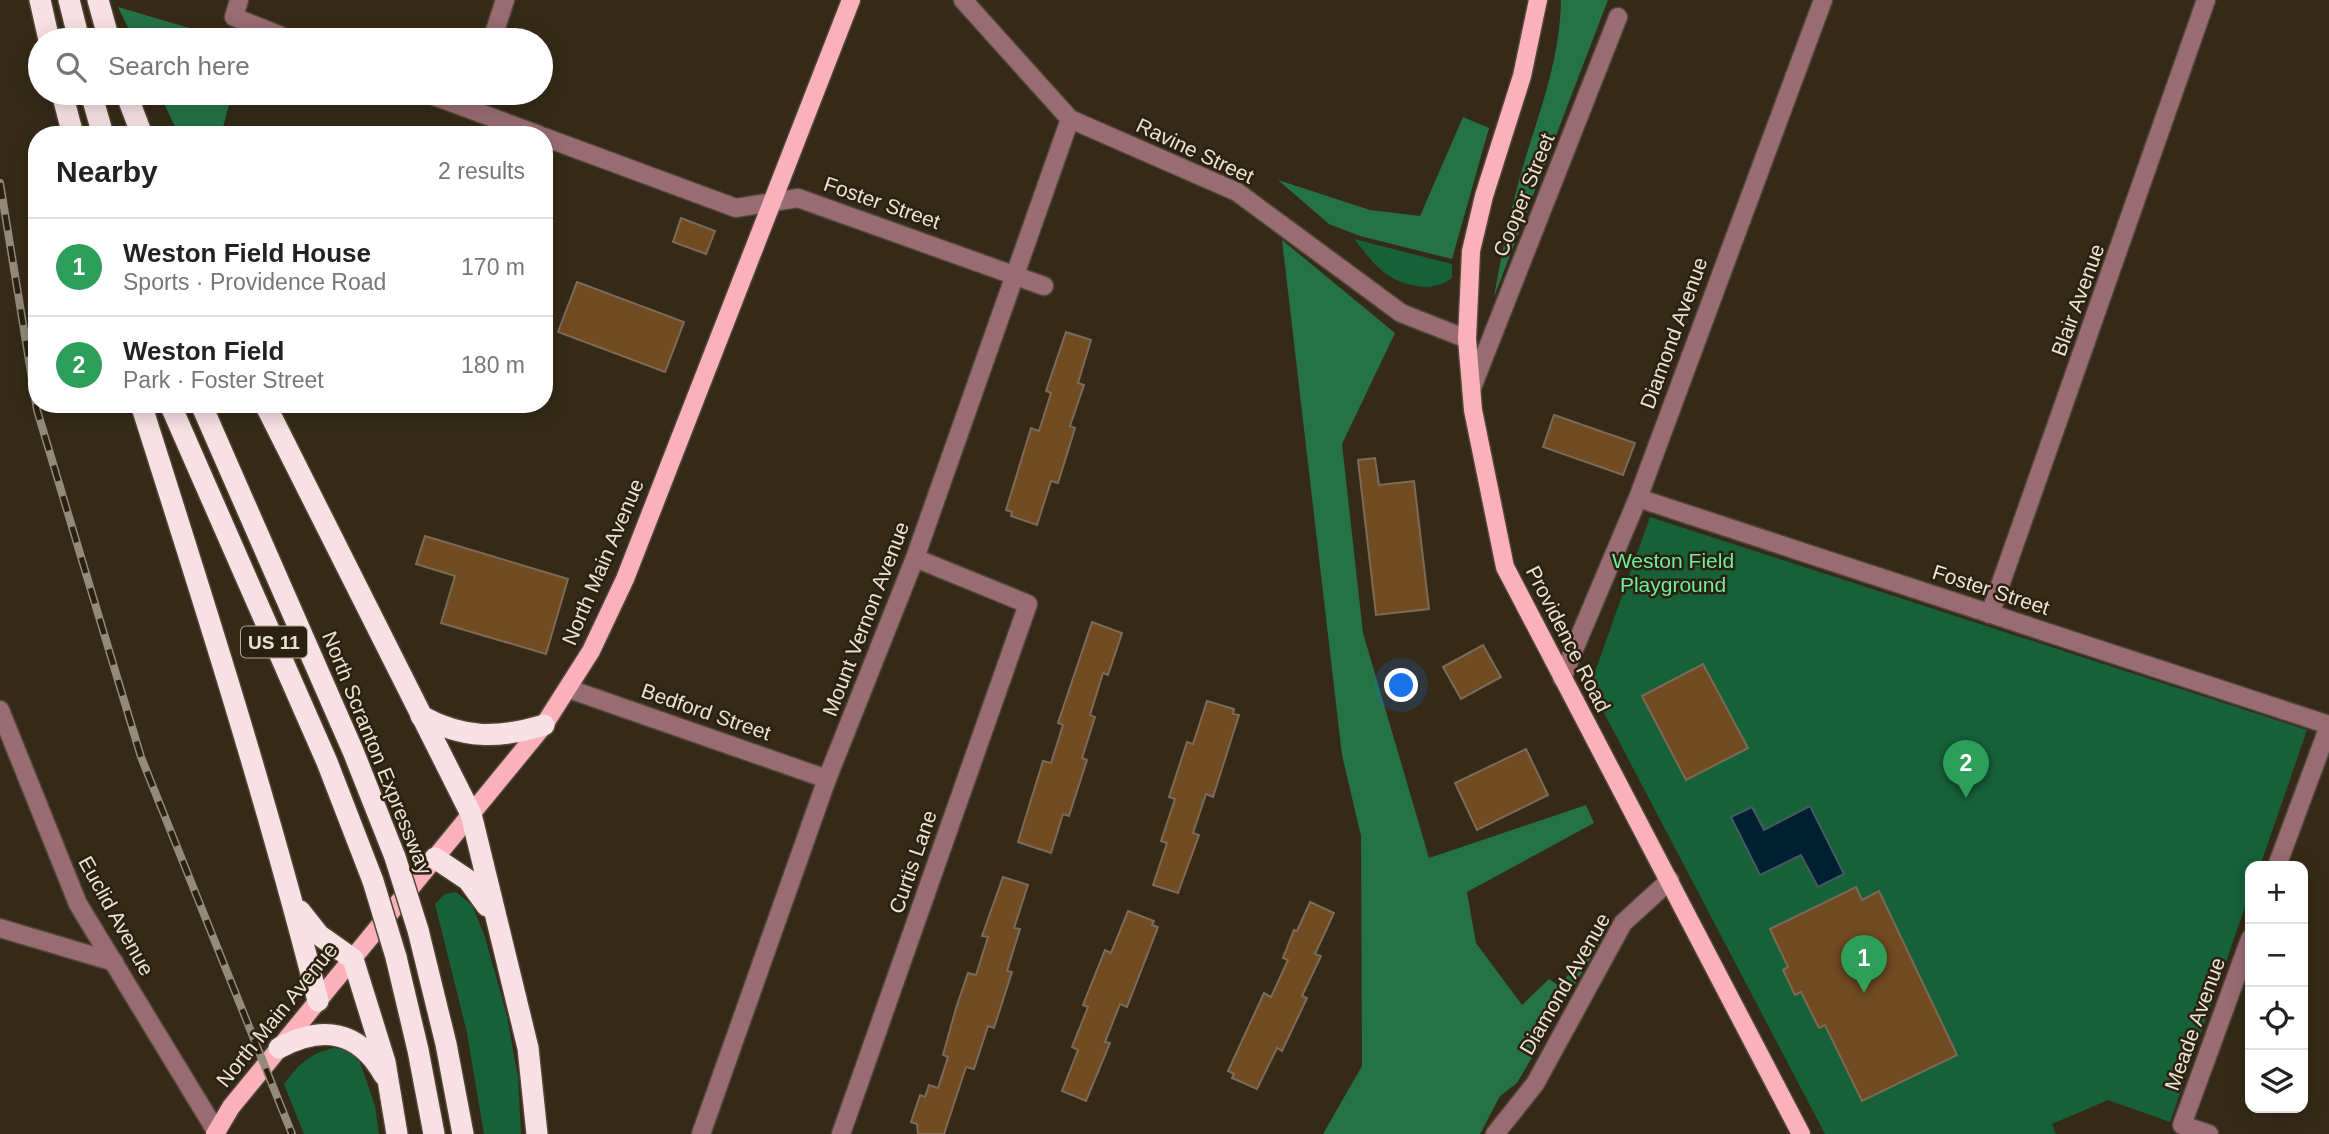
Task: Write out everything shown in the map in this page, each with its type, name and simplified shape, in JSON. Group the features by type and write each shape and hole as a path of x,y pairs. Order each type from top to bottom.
{"highway":[{"path":"40,0 46,28"},
{"path":"69,0 76,28"},
{"path":"98,0 106,28"},
{"path":"65,105 70,126"},
{"path":"95,105 101,126"},
{"path":"131,105 139,126"},
{"path":"144,413 217,642 288,882 318,1001"},
{"name":"US 11","path":"174,413 327,762 373,881 396,957 434,1134"},
{"name":"North Scranton Expressway","path":"205,413 354,751 395,857 418,930 446,1044 463,1134"},
{"path":"270,413 471,814 528,1048 537,1134"},
{"path":"421,716 442,727 477,737 514,734 544,725"},
{"path":"435,858 477,890 496,924"},
{"path":"288,882 309,924 352,959 377,1034 390,1087 397,1134"},
{"path":"279,1048 306,1036 321,1033 350,1040 372,1057 390,1087"}],"main road":[{"name":"North Main Avenue","path":"215,1133 231,1107 544,725 569,689 604,627 851,0"},
{"name":"Providence Road","path":"1538,0 1522,76 1484,196 1471,251 1467,339 1471,390 1505,567 1801,1134"}],"street":[{"path":"496,28 505,0"},
{"name":"Ravine Street","path":"963,0 1070,119 1237,192 1401,313 1467,339"},
{"name":"Diamond Avenue","path":"1562,678 1638,498 1823,0"},
{"name":"Blair Avenue","path":"1990,614 2206,0"},
{"path":"237,8 271,28"},
{"name":"Cooper Street","path":"1471,390 1618,17"},
{"path":"479,105 521,126"},
{"name":"Mount Vernon Avenue","path":"701,1134 827,779 915,558 1070,119"},
{"name":"Foster Street","path":"553,140 736,208 798,198 1044,286"},
{"name":"Foster Street","path":"1638,498 2329,726"},
{"name":"Curtis Lane","path":"841,1134 1028,604 915,558"},
{"name":"Bedford Street","path":"569,689 827,779"},
{"name":"Euclid Avenue","path":"0,710 66,881 215,1133"},
{"path":"2279,861 2329,726"},
{"name":"Diamond Avenue","path":"1495,1134 1535,1084 1623,923 1670,880"},
{"path":"0,928 114,962"},
{"name":"Meade Avenue","path":"2209,1134 2182,1125 2245,953"}],"green space":[{"path":"1561,0 1608,0 1494,297 1516,192 1557,46"},
{"path":"118,7 189,28 128,28"},
{"path":"165,105 229,105 223,126 175,126"},
{"path":"1463,117 1489,128 1452,259 1360,236 1329,224 1278,180 1370,210 1420,216"},
{"path":"1354,239 1452,264 1452,278 1428,287 1401,282 1381,270"},
{"path":"1282,240 1395,333 1342,444 1363,633 1429,858 1586,805 1594,823 1467,892 1476,943 1522,1005 1549,979 1559,986 1608,928 1517,1083 1500,1096 1480,1134 1323,1134 1362,1066 1361,836 1342,755"},
{"name":"Weston Field Playground","path":"1650,517 2307,730 2262,861 2245,861 2245,907 2170,1122 2108,1100 2052,1124 2056,1134 1825,1134 1590,686"},
{"path":"456,892 472,905 485,937 507,1016 518,1078 521,1134 484,1134 467,1033 435,904 445,894"},
{"path":"334,1048 348,1050 358,1056 375,1106 379,1134 304,1134 284,1084 306,1060"}],"water":[{"path":"1810,806 1844,874 1818,887 1801,855 1760,875 1731,817 1752,807 1764,830"}],"building":[{"path":"681,218 715,231 706,254 673,242"},
{"path":"577,282 684,322 665,372 558,332"},
{"path":"1066,332 1091,340 1078,383 1084,385 1070,426 1075,428 1058,483 1051,481 1037,525 1011,516 1012,512 1006,510 1031,428 1039,431 1051,393 1046,391"},
{"path":"1554,415 1635,443 1623,475 1543,447"},
{"path":"1375,458 1379,485 1414,481 1429,609 1376,615 1358,460"},
{"path":"425,536 568,579 546,654 441,623 455,576 416,564"},
{"path":"1092,622 1122,633 1108,675 1103,673 1090,715 1095,717 1082,758 1087,760 1069,816 1063,814 1051,853 1018,842 1043,761 1051,763 1063,725 1058,723"},
{"path":"1483,645 1501,677 1461,699 1443,667"},
{"path":"1703,664 1748,748 1686,780 1642,696"},
{"path":"1207,701 1234,709 1233,714 1239,715 1213,797 1206,794 1193,833 1199,835 1178,893 1153,885 1167,843 1161,841 1175,799 1169,797 1187,742 1193,744"},
{"path":"1526,749 1548,795 1477,830 1455,783"},
{"path":"1003,877 1028,885 1014,928 1020,929 1007,971 1012,972 994,1028 988,1026 974,1069 966,1067 944,1134 918,1134 917,1124 911,1122 920,1095 925,1097 929,1085 938,1088 948,1057 943,1055 956,1008 968,973 976,975 988,937 982,936"},
{"path":"1856,887 1862,900 1879,891 1957,1055 1862,1101 1825,1025 1819,1028 1801,992 1795,995 1783,970 1788,967 1770,929"},
{"path":"1310,902 1334,913 1315,954 1321,956 1302,996 1307,998 1282,1051 1277,1048 1257,1089 1232,1078 1234,1074 1228,1071 1264,993 1271,997 1288,960 1283,958 1294,930 1297,931"},
{"path":"1128,911 1154,921 1152,925 1158,927 1127,1007 1120,1004 1105,1042 1110,1043 1086,1101 1062,1091 1078,1050 1072,1047 1088,1007 1083,1005 1105,950 1111,953"}],"railway":[{"path":"0,183 28,355"},
{"path":"38,413 141,757 292,1134"}],"place":[{"name":"Weston Field","path":"1966,798"},
{"name":"Weston Field House","path":"1864,993"}]}
